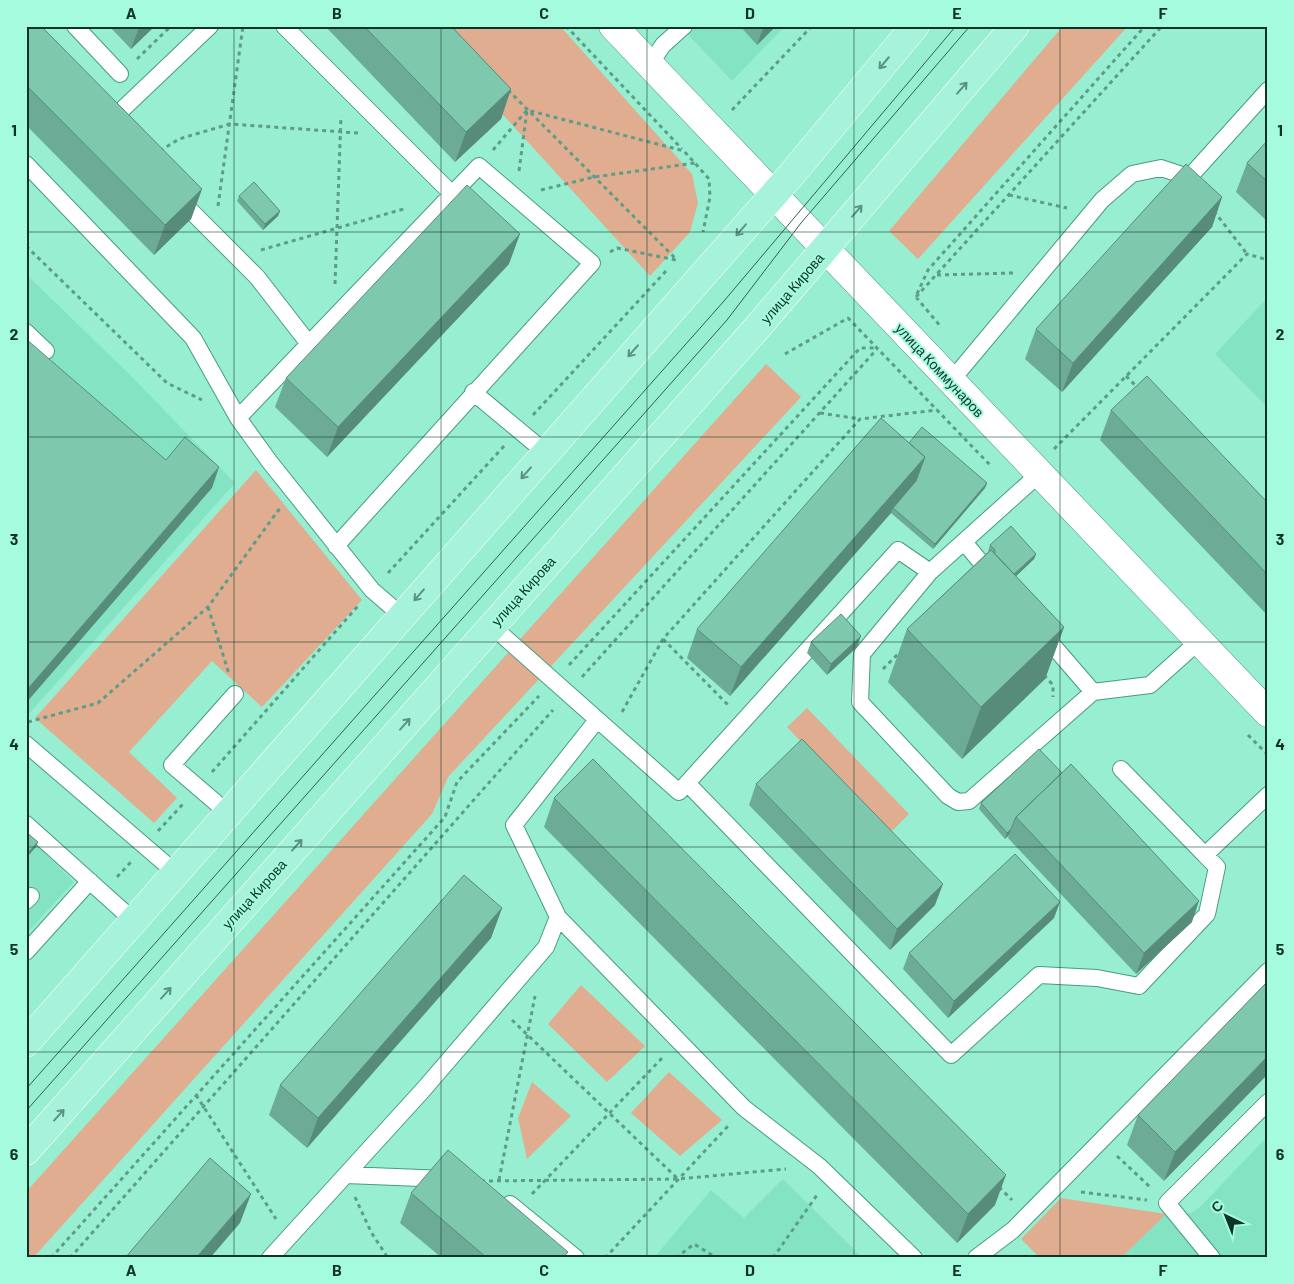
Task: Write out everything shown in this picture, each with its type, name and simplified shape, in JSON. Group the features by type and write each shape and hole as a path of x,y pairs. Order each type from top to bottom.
{"main road":[{"path":"26,1043 773,193 915,26"},
{"name":"улица Кирова","path":"26,1151 826,249 1015,26"}],"street":[{"name":"улица Коммунаров","path":"613,26 1268,713"}],"lane":[{"path":"75,26 120,74"},
{"path":"107,125 210,26"},
{"path":"284,26 452,194"},
{"path":"650,64 663,45 684,26"},
{"path":"951,381 1102,200 1132,174 1161,168 1185,176 1194,172 1268,90"},
{"path":"93,112 119,137"},
{"path":"26,164 193,338 238,418 292,491 372,590 401,615"},
{"path":"238,418 479,166 592,263 473,392 336,546"},
{"path":"169,188 257,277 309,344"},
{"path":"26,332 46,351"},
{"path":"473,392 546,452"},
{"path":"1039,474 930,572 862,654 860,702 948,796 958,802 969,801 1093,692 1150,685 1199,641"},
{"path":"964,542 1004,590"},
{"path":"492,626 679,792 898,550 930,572"},
{"path":"1030,619 1093,692"},
{"path":"228,813 172,765 234,694"},
{"path":"597,720 514,825 558,918 744,1108 825,1171 914,1258"},
{"path":"26,744 146,845 176,873"},
{"path":"687,783 951,1055 1039,975 1096,978 1139,986 1207,914 1216,867 1121,769"},
{"path":"1205,856 1268,795"},
{"path":"26,824 134,921"},
{"path":"26,952 90,881"},
{"path":"270,1258 346,1175 546,947 558,918"},
{"path":"976,1258 1013,1230 1268,971"},
{"path":"1212,1258 1167,1203 1268,1102"},
{"path":"346,1175 481,1181"},
{"path":"498,1187 517,1210 576,1258"}],"path":[{"path":"120,74 172,26"},
{"path":"215,234 243,26"},
{"path":"566,26 709,179 710,197 703,234"},
{"path":"727,115 812,26"},
{"path":"1145,26 928,270 916,297 1162,26"},
{"path":"334,318 342,84"},
{"path":"507,89 677,260"},
{"path":"527,110 684,151"},
{"path":"479,166 527,110"},
{"path":"527,110 515,197 594,178 696,163"},
{"path":"157,152 179,139 230,124 392,134"},
{"path":"237,257 452,194"},
{"path":"1009,195 1091,214"},
{"path":"1213,210 1247,254 1268,260"},
{"path":"26,246 167,382 238,418"},
{"path":"592,263 617,248 677,260"},
{"path":"103,893 372,590 684,253"},
{"path":"1053,449 1247,254"},
{"path":"936,275 1042,272"},
{"path":"785,354 848,318 877,348"},
{"path":"51,1258 445,817 457,782 554,681 860,348 877,348"},
{"path":"70,1258 567,693 877,348"},
{"path":"1126,376 1144,394"},
{"path":"819,413 860,419 937,410"},
{"path":"611,732 663,639 860,419"},
{"path":"26,724 29,721 98,703 208,607 292,491"},
{"path":"208,607 234,694"},
{"path":"663,639 744,720"},
{"path":"881,672 901,651"},
{"path":"1040,671 1053,685 1055,693 1051,704"},
{"path":"498,1187 535,996"},
{"path":"512,1020 678,1179"},
{"path":"517,1210 678,1041"},
{"path":"196,1095 202,1108 288,1238"},
{"path":"605,1258 744,1108"},
{"path":"1100,1141 1167,1203"},
{"path":"481,1181 498,1187 546,1180 678,1179 825,1171"},
{"path":"773,1258 825,1171"},
{"path":"346,1175 371,1232 388,1258"},
{"path":"992,1180 1027,1215"},
{"path":"1053,1189 1167,1203"},
{"path":"676,1258 694,1244 717,1258"}],"shaded area":[{"path":"422,26 560,26 692,174 698,203 690,232 650,276"},
{"path":"680,26 785,26 732,81"},
{"path":"1063,26 1128,26 918,259 889,231"},
{"path":"26,274 131,376 235,483 26,717"},
{"path":"1268,297 1268,408 1215,354"},
{"path":"766,364 801,397 448,777 432,814 33,1258 26,1258 26,1192"},
{"path":"256,470 362,600 262,707 212,661 129,752 177,798 154,823 35,718"},
{"path":"807,708 909,814 889,834 787,727"},
{"path":"26,834 74,882 26,934"},
{"path":"581,985 645,1046 607,1082 548,1024"},
{"path":"669,1072 722,1120 680,1156 631,1113"},
{"path":"532,1082 571,1116 527,1159 518,1118"},
{"path":"1268,1136 1268,1258 1121,1258 1166,1214 1191,1213 1200,1207"},
{"path":"783,1179 863,1258 654,1258 711,1190 744,1218"},
{"path":"1061,1198 1166,1214 1121,1258 1040,1258 1021,1239"}],"building":[{"path":"26,26 41,26 202,189 165,225 26,85"},
{"path":"364,26 451,26 511,89 466,132"},
{"path":"1268,140 1268,182 1247,163"},
{"path":"1186,164 1222,197 1073,363 1036,329"},
{"path":"254,182 280,211 265,224 239,196"},
{"path":"467,185 520,234 338,427 286,378"},
{"path":"26,339 166,460 185,437 219,467 26,691"},
{"path":"1147,376 1268,503 1268,575 1111,410"},
{"path":"881,418 925,457 741,667 697,629"},
{"path":"922,427 987,483 935,544 893,508 916,481 925,457 909,443"},
{"path":"1011,526 1036,554 1014,574 995,554 995,550 990,545"},
{"path":"991,550 1064,627 981,707 907,629"},
{"path":"841,614 861,636 831,664 811,642"},
{"path":"802,739 943,884 897,929 756,784"},
{"path":"1039,749 1062,773 1016,817 1011,829 1007,833 981,803"},
{"path":"593,759 1006,1175 968,1214 554,798"},
{"path":"1071,764 1199,901 1144,953 1016,817"},
{"path":"26,832 38,842 26,855"},
{"path":"1015,854 1060,902 954,1001 909,953"},
{"path":"464,875 502,908 318,1118 280,1085"},
{"path":"1268,981 1268,1056 1175,1152 1138,1115"},
{"path":"448,1150 568,1252 563,1258 487,1258 411,1193"},
{"path":"210,1158 251,1194 196,1258 125,1258"}],"tram line":[{"path":"26,1089 724,301 956,26"},
{"path":"26,1111 727,320 801,223 970,26"}]}
